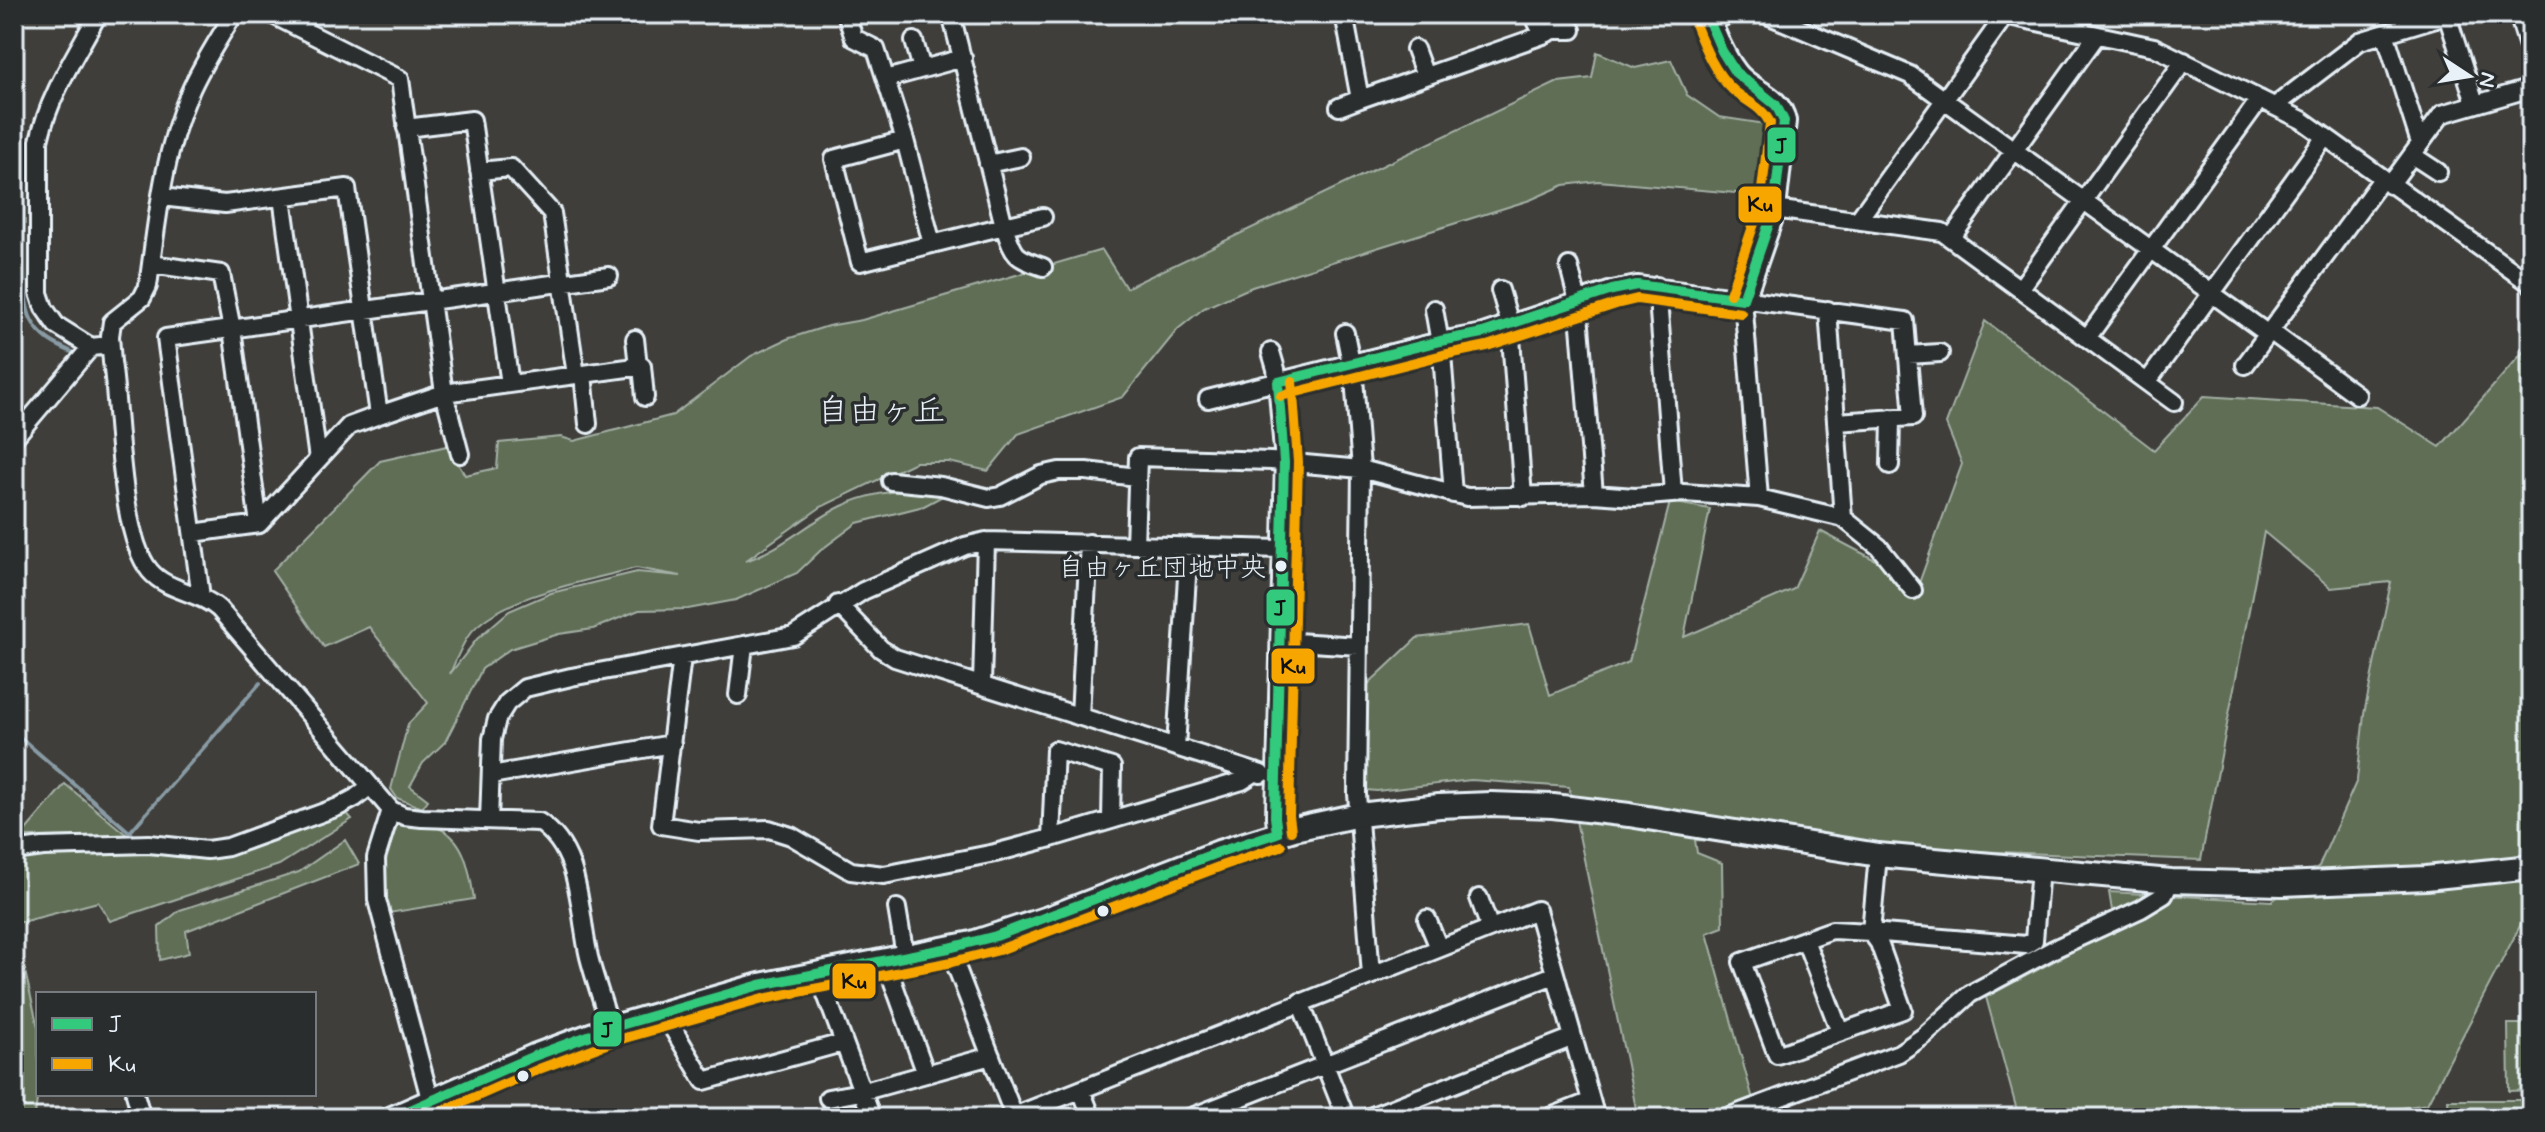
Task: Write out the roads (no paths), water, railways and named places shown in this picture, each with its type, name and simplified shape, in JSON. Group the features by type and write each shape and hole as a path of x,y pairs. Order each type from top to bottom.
{"street":[{"path":"98,14 43,122 39,141 39,293 44,308 56,325 91,347 110,345"},
{"path":"234,14 187,97 161,197 148,286 142,298 112,322 110,345 133,539 152,573 169,586 210,601 226,617 391,810 413,817 539,822 550,829 572,864 589,957 610,1028"},
{"path":"271,14 400,79 444,393 460,454"},
{"path":"951,14 1013,252 1043,267"},
{"path":"1344,14 1360,99"},
{"path":"1533,14 1543,35"},
{"path":"1731,14 1707,18 1726,60 1737,76 1773,100 1783,113 1774,209 1743,299 1759,498"},
{"path":"1765,14 1910,75 2357,395"},
{"path":"1858,220 1999,24 2001,14 2154,47 2268,103 2325,137 2531,284"},
{"path":"2087,338 2151,249 2268,103 2360,41 2448,14 2475,103"},
{"path":"2518,14 2531,56"},
{"path":"848,20 854,38 876,49 905,140 932,244"},
{"path":"1339,107 1554,30 1572,30"},
{"path":"2385,33 2416,149 2438,172"},
{"path":"1952,237 2097,35"},
{"path":"914,41 922,69"},
{"path":"1415,49 1425,76"},
{"path":"886,79 963,58"},
{"path":"2020,289 2184,61"},
{"path":"2245,365 2442,114 2531,88"},
{"path":"406,128 472,120 510,384"},
{"path":"2148,381 2325,137"},
{"path":"905,140 834,159 860,262 1043,217"},
{"path":"988,164 1021,157"},
{"path":"479,171 511,168 552,213 588,424"},
{"path":"161,197 225,204 347,188 379,415"},
{"path":"282,197 318,459"},
{"path":"1774,209 1942,232 2174,402"},
{"path":"151,264 221,274 232,329 259,524"},
{"path":"1569,266 1578,302 1594,494"},
{"path":"201,597 166,338 609,276"},
{"path":"1208,399 1483,333 1637,285 1905,321 1913,417 1836,422"},
{"path":"1657,286 1673,493"},
{"path":"1500,290 1510,324 1523,497"},
{"path":"1434,309 1440,341 1453,494"},
{"path":"1828,310 1843,518"},
{"path":"1345,333 1352,365 1361,469 1359,815 1371,975"},
{"path":"635,339 638,366"},
{"path":"14,438 91,347"},
{"path":"1271,352 1278,382 1284,462 1277,833"},
{"path":"1908,355 1940,353"},
{"path":"193,533 259,524 349,426 444,393 642,366 645,397"},
{"path":"1890,465 1891,418"},
{"path":"1135,545 1138,457 1284,462 1361,469 1467,497 1594,494 1635,497 1673,493 1759,498 1843,518 1879,547 1913,590"},
{"path":"891,481 931,484 989,498 1000,496 1041,475 1059,471 1137,477"},
{"path":"489,820 492,739 497,719 514,695 525,688 793,636 838,604 965,546 986,541 1282,549"},
{"path":"982,684 986,541"},
{"path":"1080,716 1089,543"},
{"path":"1176,747 1189,546"},
{"path":"838,604 887,654 1276,779"},
{"path":"1280,641 1359,646"},
{"path":"738,695 744,645"},
{"path":"682,657 661,825 699,831 769,829 791,836 851,871 873,875 916,870 1051,838 1242,781 1256,772"},
{"path":"491,775 672,744"},
{"path":"1051,838 1055,750 1112,767 1111,820"},
{"path":"14,851 43,847 149,844 207,850 228,847 338,807 369,787"},
{"path":"392,1118 432,1110 534,1056 610,1028 760,985 949,948 1048,918 1277,833 1359,815 1491,804 1553,806 1643,817 1878,855 2171,881 2282,884 2426,878 2531,867"},
{"path":"391,810 376,858 377,900 432,1110"},
{"path":"1878,855 1871,932 1879,943 1903,1010 1777,1055 1742,962 1832,930 1871,932 2026,945 2034,940 2040,869"},
{"path":"1725,1118 1899,1053 1924,1036 1970,994 2054,949 2141,909 2164,895 2171,881"},
{"path":"1479,898 1490,928"},
{"path":"897,908 895,958 926,1074"},
{"path":"949,948 1014,1116 1045,1111 1081,1090 1537,910 1593,1110 1548,1118"},
{"path":"1427,919 1439,948"},
{"path":"1805,940 1840,1032"},
{"path":"818,973 872,1118"},
{"path":"1189,1118 1554,975"},
{"path":"1300,1002 1346,1118"},
{"path":"663,1012 704,1081 842,1043"},
{"path":"1367,1118 1571,1038"},
{"path":"828,1098 861,1092 991,1056"},
{"path":"1081,1090 1092,1118"},
{"path":"136,1096 142,1118"}],"waterway":[{"path":"14,151 23,159 22,242 27,307 35,326 44,336 74,353"},
{"path":"130,832 260,683"},
{"path":"14,732 134,836"}],"place":[{"name":"自由ヶ丘団地中央","path":"1281,566"}],"district":[{"name":"自由ヶ丘","path":"881,410"}]}
